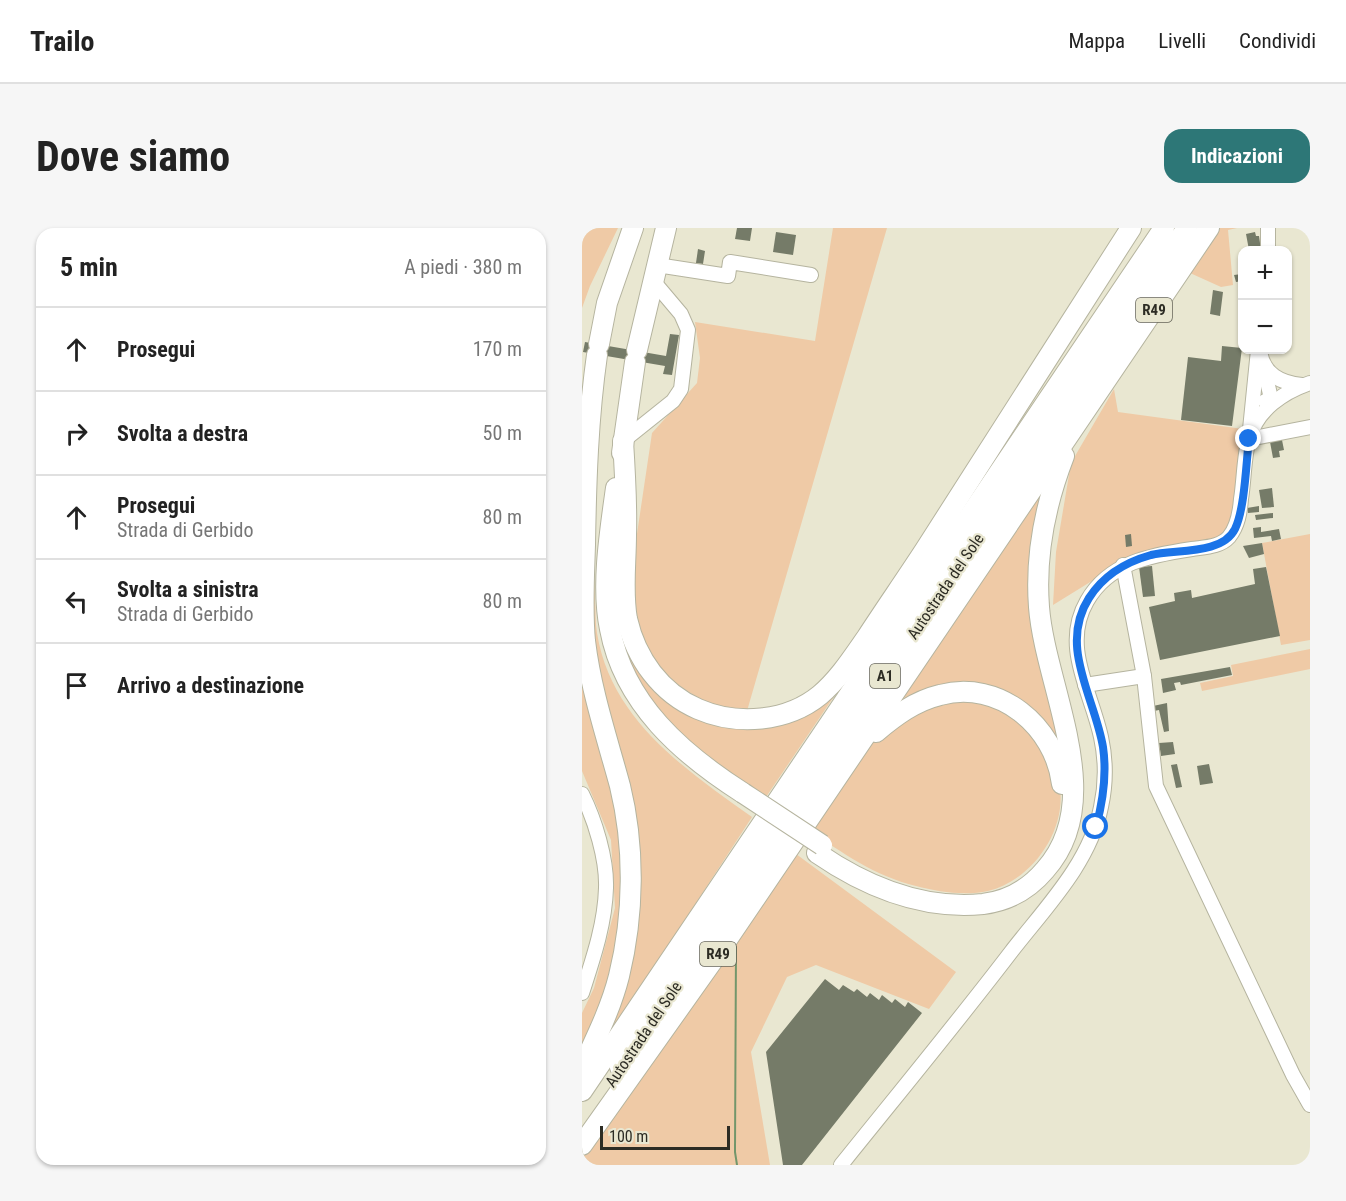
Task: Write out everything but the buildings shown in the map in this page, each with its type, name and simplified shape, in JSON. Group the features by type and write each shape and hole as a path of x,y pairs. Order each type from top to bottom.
{"highway":[{"path":"582,1068 606,1014 619,976 628,927 631,885 625,813 593,689 584,637 585,486 598,349 607,303 633,228"},
{"path":"666,228 636,356 613,510 607,581 609,627 618,660 634,694 665,733 742,797"},
{"path":"623,441 626,511 625,604 636,647 649,669 666,689 690,705 723,717 748,720 773,717 797,709 830,686 849,662 943,522 1131,228"},
{"name":"R49","path":"1071,367 1148,228"},
{"name":"Autostrada del Sole","path":"582,1091 1164,228"},
{"name":"Autostrada del Sole","path":"582,1124 1187,228"},
{"name":"R49","path":"582,1145 716,956 1209,228"},
{"path":"593,402 598,606 602,638 607,656 632,708 657,739 691,768 742,797 819,849 858,879 916,899 959,904 988,903 1012,896 1042,875 1058,853 1070,822 1072,785 1069,739 1045,648 1039,609 1039,566 1041,537 1049,498 1060,466 1074,435 1099,393"},
{"path":"819,849 897,885 941,894 974,896 1001,890 1026,876 1046,853 1059,826 1063,790 1061,776 1046,737 1029,717 994,697 955,692 921,701 884,725 850,760"}],"street":[{"path":"1268,228 1268,246"},
{"path":"655,274 728,276 730,262 812,275"},
{"path":"623,441 673,401 681,389 688,330 681,314 655,274"},
{"path":"841,1165 989,981 1085,853 1098,818 1105,780 1100,734 1076,650 1078,624 1088,599 1098,587 1123,566 1152,555 1214,546 1227,539 1234,530 1239,516 1258,354"},
{"path":"1260,354 1272,404"},
{"path":"1264,368 1286,383 1307,384"},
{"path":"1249,439 1256,423 1272,404 1283,394 1307,384"},
{"path":"1254,389 1263,399 1272,404"},
{"path":"1249,439 1310,427"},
{"path":"1123,566 1144,676 1156,786 1293,1076 1310,1106"},
{"path":"1085,685 1144,676"},
{"path":"582,794 591,813 601,845 606,887 602,921 582,993"}],"shaded area":[{"path":"582,228 618,228 582,308"},
{"path":"833,228 887,228 747,711 730,710 704,702 674,682 647,655 635,612 634,554 652,433 697,383 700,358 695,322 815,341"},
{"path":"1220,228 1237,228 1228,230 1233,285 1221,287 1190,273"},
{"path":"1114,389 1118,412 1243,429 1239,516 1228,538 1121,563 1053,605 1056,552 1071,463"},
{"path":"1048,476 1037,536 1065,771 994,692 889,716"},
{"path":"592,527 597,633 605,664 618,692 655,740 702,781 752,817 610,1035 604,1040 632,925 606,712 592,632"},
{"path":"1310,534 1310,640 1281,645 1262,543"},
{"path":"622,552 645,671 741,723 841,686 764,800 680,740 637,685 619,639"},
{"path":"582,649 604,743 627,880 619,960 582,1058 582,1013 594,988 615,908 611,840 582,771"},
{"path":"1310,649 1310,669 1202,691 1200,683 1233,676 1231,665"},
{"path":"963,695 1029,721 1057,776 1061,799 1058,817 1053,834 1033,864 1004,885 988,891 952,893 901,882 873,870 808,829 858,756 882,731 909,715"},
{"path":"792,851 956,972 929,1009 816,965 787,977 751,1052 770,1165 582,1165 582,1157"}],"waterway":[{"path":"736,947 735,1152 737,1165"}],"route":[{"path":"1096,827 1105,780 1104,763 1100,734 1076,650 1076,634 1082,612 1088,599 1098,587 1123,566 1152,555 1214,546 1227,539 1234,530 1239,516 1249,439"}]}
